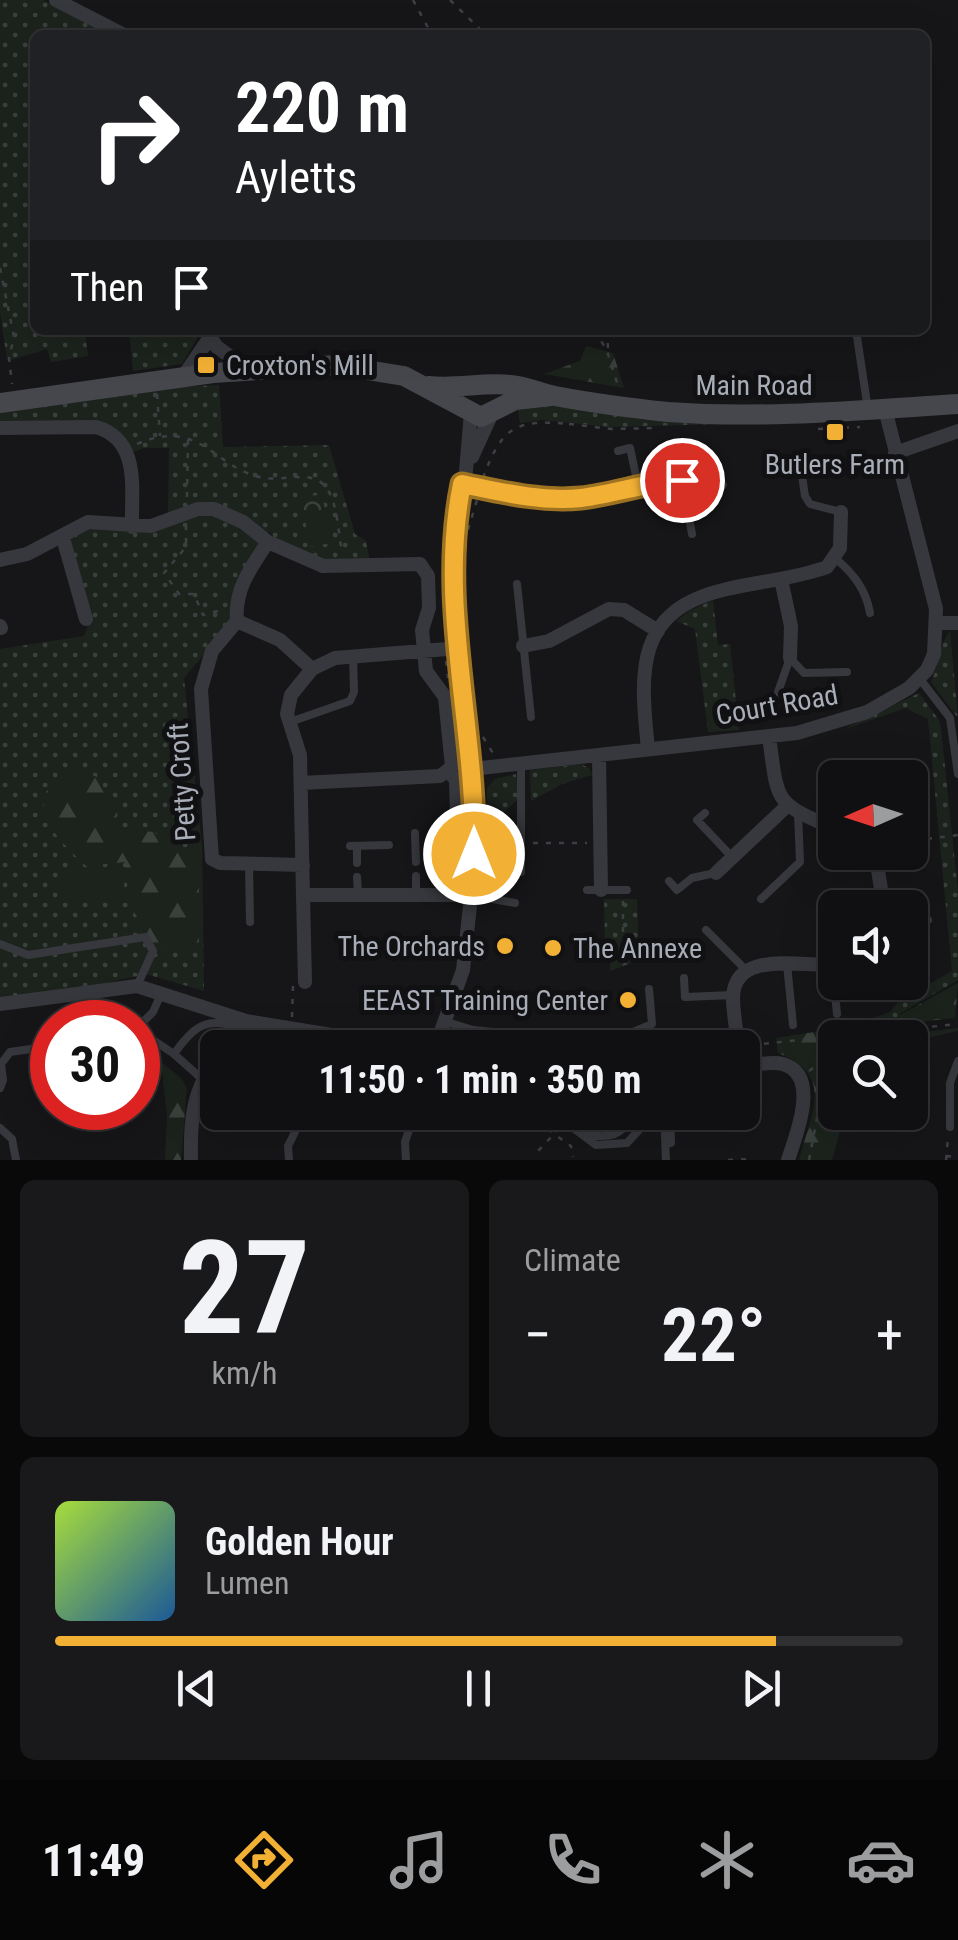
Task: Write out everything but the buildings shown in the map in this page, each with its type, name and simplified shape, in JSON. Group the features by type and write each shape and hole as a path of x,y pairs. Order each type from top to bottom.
{"main road":[{"name":"Main Road","path":"7,401 249,370 354,366 392,372 481,416 515,400 551,396"},
{"path":"469,410 466,395 485,385 498,396 494,411"},
{"name":"Main Road","path":"426,386 454,389 514,385 551,396 692,413 757,414 958,404"}],"street":[{"path":"56,0 114,30"},
{"path":"183,377 209,335"},
{"path":"211,335 217,347 249,370"},
{"path":"877,409 895,453 932,592 934,654 920,678"},
{"path":"446,1030 463,970 464,894 474,831 472,770 452,571 469,410"},
{"path":"464,478 494,411"},
{"path":"0,428 109,430 127,449 131,461 132,527"},
{"path":"895,453 958,431"},
{"path":"464,478 480,488 557,499 682,480"},
{"path":"0,560 27,554 88,522 151,526 186,513 214,509 228,513 268,542 323,566 414,562 424,568 429,608 423,623 426,671 445,697 452,762 449,772 366,782 301,783"},
{"path":"648,748 642,677 644,662 658,631 673,614 699,597 816,572 836,559 842,535 841,512"},
{"path":"63,538 86,619"},
{"name":"Petty Croft","path":"268,542 245,574 236,614 212,651 201,690 212,859 220,863 304,864"},
{"path":"782,579 790,626 790,658"},
{"path":"523,646 549,641 608,610 624,610 658,631"},
{"path":"236,614 280,640 312,669"},
{"path":"936,623 958,623"},
{"path":"305,982 300,755 289,722 291,695 312,669 336,658 460,648"},
{"name":"Court Road","path":"472,770 818,729 868,712 920,678"},
{"path":"769,736 777,787 792,810 818,821"},
{"path":"594,890 599,755"},
{"path":"449,772 456,780 457,814"},
{"path":"716,873 792,810"},
{"path":"303,894 464,894"},
{"path":"736,1030 733,995 748,971 759,965 818,964"},
{"path":"0,1004 137,986 246,1021 303,1030"},
{"path":"760,1065 781,1063 801,1077 802,1106 788,1160"},
{"path":"192,1160 192,1110 200,1085"}],"lane":[{"path":"857,335 877,409"},
{"path":"618,451 630,448 638,485"},
{"path":"801,469 810,504 841,512"},
{"path":"692,534 682,480 707,478 723,485"},
{"path":"836,559 858,582 870,613"},
{"path":"517,584 531,718"},
{"path":"289,722 350,701 354,692 353,656"},
{"path":"772,709 790,658 804,672 847,672"},
{"path":"920,678 950,718 958,774"},
{"path":"519,764 520,872"},
{"path":"761,898 800,862 792,810"},
{"path":"705,813 697,820 732,858"},
{"path":"415,833 416,862"},
{"path":"357,863 353,846 389,845"},
{"path":"249,864 250,922"},
{"path":"668,881 677,890 692,878 716,873"},
{"path":"416,876 416,892"},
{"path":"358,877 358,894"},
{"path":"594,890 625,890"},
{"path":"464,894 515,903"},
{"path":"706,930 748,971"},
{"path":"0,944 28,955 146,938 154,951 137,986"},
{"path":"787,964 793,1025"},
{"path":"684,978 685,997 733,995"},
{"path":"450,1025 503,1033 630,1033 652,1024 649,989"},
{"path":"158,1000 161,994"},
{"path":"836,1000 837,1014"},
{"path":"174,1054 192,1030 202,1024 219,1021 244,1030"},
{"path":"160,1045 200,1077"},
{"path":"0,1088 2,1058 18,1047 30,1046"},
{"path":"950,1127 950,1083 958,1060"},
{"path":"0,1128 12,1139 16,1160"},
{"path":"289,1160 288,1146 296,1130"},
{"path":"406,1160 405,1142 409,1130"},
{"path":"576,1130 596,1146 627,1143 639,1130"},
{"path":"580,1133 602,1138 623,1130"},
{"path":"667,1130 668,1160"},
{"path":"12,1139 23,1137"}],"path":[{"path":"413,0 429,30"},
{"path":"450,0 481,30"},
{"path":"0,268 14,337 7,401"},
{"path":"598,335 625,407"},
{"path":"606,335 608,355"},
{"path":"154,381 160,438"},
{"path":"464,544 498,442 514,427 549,422 572,424"},
{"path":"127,449 160,438 188,438 253,476 308,477 322,482 331,496 345,568"},
{"path":"188,438 186,546 164,574 179,594 194,594 203,615 236,614"},
{"path":"481,732 491,753 499,758 510,757 519,764"},
{"path":"457,814 464,894"},
{"path":"928,839 958,835"},
{"path":"533,843 588,843"},
{"path":"624,960 625,890"},
{"path":"292,1028 292,983 305,982"},
{"path":"928,1027 958,1024"},
{"path":"450,1025 453,1030"},
{"path":"760,1045 818,1038"},
{"path":"801,1077 818,1064"},
{"path":"809,1160 818,1113"},
{"path":"950,1127 946,1158 958,1156"},
{"path":"549,1130 571,1146 574,1157"},
{"path":"538,1151 557,1130"},
{"path":"728,1160 752,1159"}],"green space":[{"path":"0,0 43,0 100,30 30,30 30,335 86,335 88,356 51,362 47,349 7,361 0,312"},
{"path":"129,335 199,335 182,364 133,371"},
{"path":"586,346 613,353 624,388 544,374 580,361"},
{"path":"219,385 223,447 329,445 355,534 366,541 370,562 329,561 301,554 269,531 240,575 231,622 184,678 202,847 204,991 146,974 0,1007 0,649 84,636 90,621 68,539 89,527 168,519 169,448 134,452 112,428 0,425 0,408 156,388"},
{"path":"517,405 762,423 611,427 542,420 520,423"},
{"path":"322,494 331,543 310,547 301,498"},
{"path":"713,600 718,645 730,644 739,730 708,732 695,629 676,621"},
{"path":"950,631 958,718 931,682"},
{"path":"919,693 939,720 958,892 958,980 928,997 928,985 952,971 928,719 906,708 842,730"},
{"path":"581,764 592,775 562,784 531,801 530,770"},
{"path":"71,768 97,777 116,814 117,828 153,832 183,848 199,851 199,950 154,946 130,905 125,862 86,866 53,830 43,805 46,793"},
{"path":"516,774 518,799 498,818 487,840 487,788 495,779"},
{"path":"123,867 125,898 62,902 60,871"},
{"path":"604,899 637,899 639,960 610,971 610,944 605,944"},
{"path":"958,983 955,1018 899,1020 898,1016"},
{"path":"923,1000 901,1013 899,1020 868,1020 890,1012 898,1002"},
{"path":"818,1031 818,1130 840,1130 832,1160 799,1160 813,1111 813,1084 796,1062 778,1053 776,1038"},
{"path":"958,1031 928,1038 928,1032"},
{"path":"161,1062 187,1088 181,1160 165,1160 167,1117"}],"place":[{"name":"Croxton's Mill","path":"206,365"},
{"name":"Butlers Farm","path":"835,432"},
{"name":"The Orchards","path":"505,946"},
{"name":"The Annexe","path":"553,948"},
{"name":"EEAST Training Center","path":"628,1000"}],"route":[{"path":"474,854 472,770 452,571 455,518 462,484 557,499 682,480"}]}
